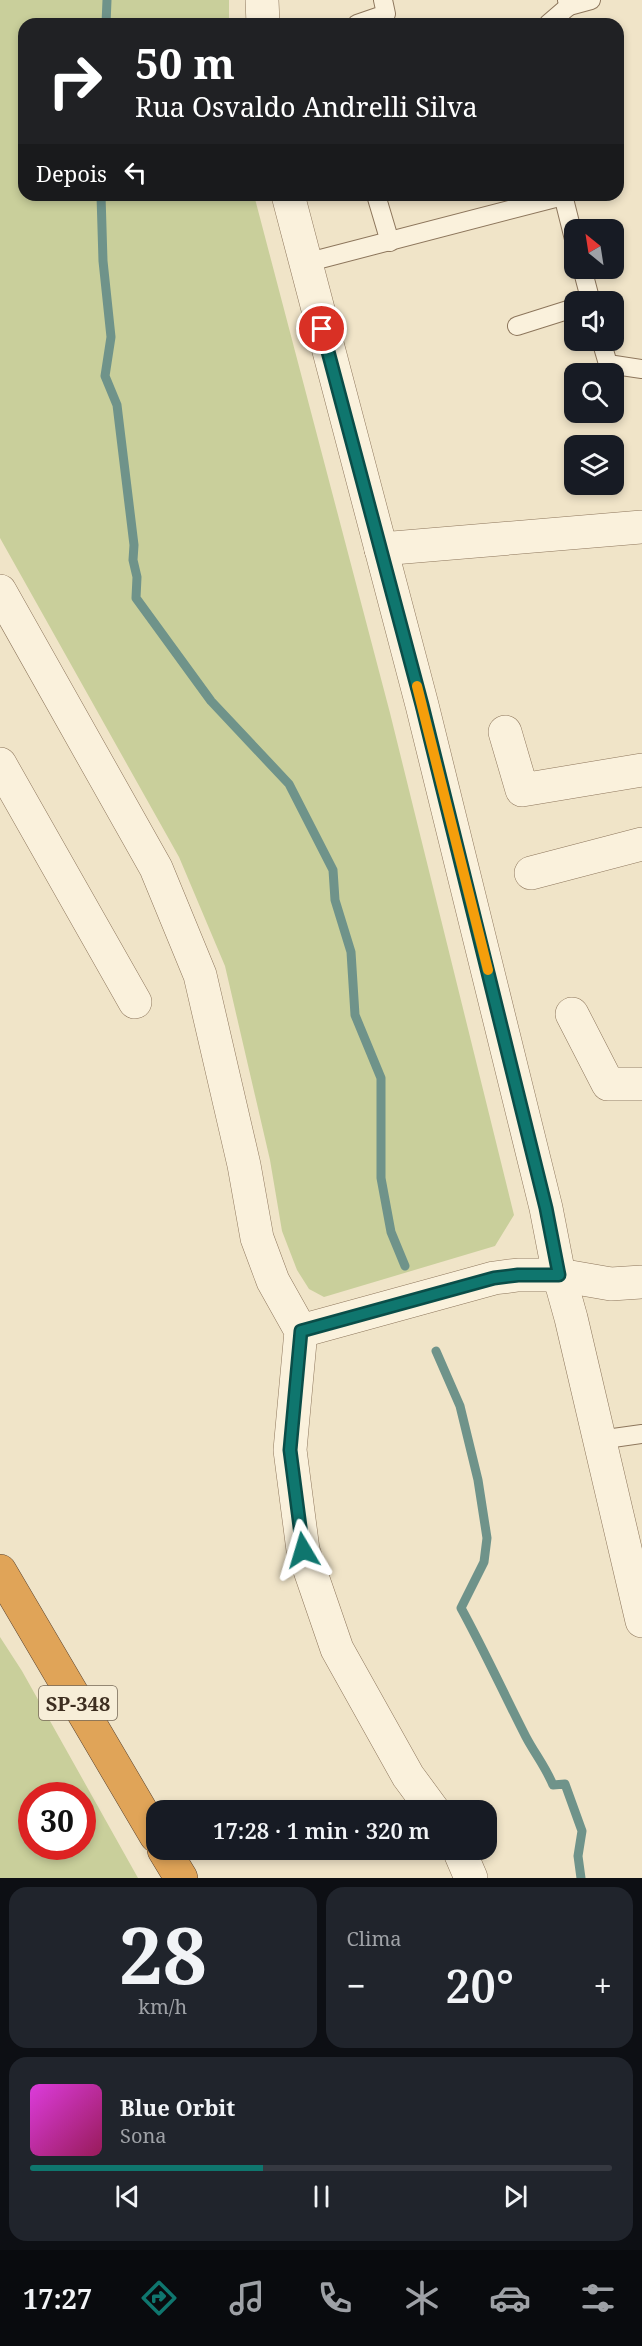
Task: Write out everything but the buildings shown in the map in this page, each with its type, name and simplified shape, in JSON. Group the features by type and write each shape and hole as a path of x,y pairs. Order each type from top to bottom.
{"highway":[{"name":"SP-348","path":"0,1571 146,1819"},
{"path":"170,1860 181,1878"}],"street":[{"path":"262,0 263,18"},
{"path":"290,201 422,705 540,1185 559,1275 572,1318 642,1621"},
{"path":"381,549 642,527"},
{"path":"0,591 156,868 200,975 244,1165 257,1238 273,1281 301,1331 290,1450 303,1550 337,1649 408,1776 426,1800"},
{"path":"505,732 522,790 642,770"},
{"path":"0,765 135,1002"},
{"path":"531,873 642,844"},
{"path":"572,1014 608,1084 642,1084"},
{"path":"301,1331 494,1278 518,1275 559,1275 611,1284 642,1282"},
{"path":"463,1860 471,1878"}],"lane":[{"path":"374,18 386,14 383,0"},
{"path":"554,18 568,3 591,0"},
{"path":"378,201 390,242"},
{"path":"305,263 544,201"},
{"path":"564,201 569,219"},
{"path":"517,326 564,311"},
{"path":"605,351 608,364 642,369"},
{"path":"599,1440 642,1434"}],"green space":[{"path":"0,0 229,0 229,18 18,18 18,201 256,201 390,713 514,1215 495,1246 324,1297 309,1289 297,1270 282,1231 270,1160 225,966 179,857 0,538"},
{"path":"0,1637 22,1671 84,1782 18,1782 18,1860 96,1860 96,1803 138,1878 0,1878"}],"waterway":[{"path":"106,18 107,0"},
{"path":"101,201 103,261 111,337 105,376 117,405 134,545 136,598 211,701 289,784 333,870 335,900 351,952 355,1015 381,1078 381,1178 391,1232 405,1266"},
{"path":"436,1351 460,1406 478,1480 487,1538 484,1562 461,1608 526,1737 553,1785 565,1784 582,1831 578,1856 581,1878"}],"slow traffic":[{"path":"417,686 488,970"}],"route":[{"path":"303,1550 290,1450 301,1331 494,1278 518,1275 559,1275 546,1208 422,705 322,329"}]}
